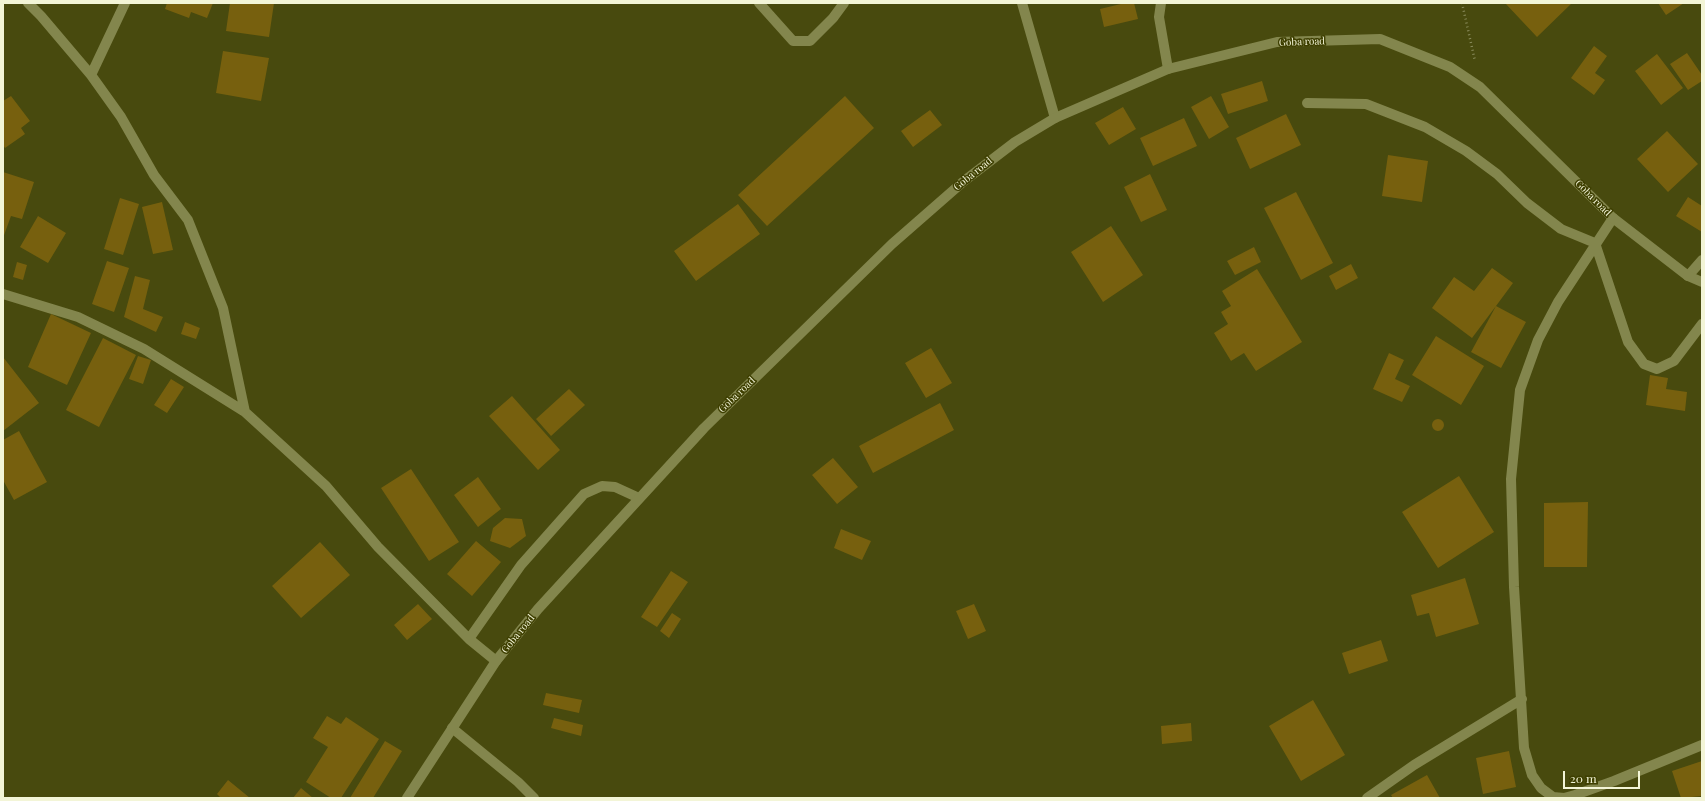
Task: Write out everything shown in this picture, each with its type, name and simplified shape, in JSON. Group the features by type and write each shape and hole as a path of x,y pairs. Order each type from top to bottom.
{"street":[{"path":"28,3 41,16 91,75 121,117 154,176 188,220 223,308 245,412"},
{"path":"91,75 125,3"},
{"path":"759,3 793,41 810,41 833,18 844,3"},
{"path":"1022,3 1055,118"},
{"path":"1161,3 1159,17 1168,69"},
{"name":"Goba road","path":"407,798 496,661 538,609 704,428 892,244 964,181 1014,142 1055,118 1168,69 1277,42 1380,39 1450,67 1480,87 1613,218 1688,276 1702,282"},
{"path":"1307,103 1366,104 1425,127 1466,151 1497,174 1527,203 1561,229 1595,243 1628,342 1644,364 1657,368 1674,361 1702,324"},
{"path":"1613,218 1595,243 1558,302 1538,340 1520,390 1512,479 1514,587 1524,748 1532,775 1541,788 1553,797 1564,798 1702,745"},
{"path":"1688,276 1702,260"},
{"path":"3,294 78,317 137,346 245,412 326,486 378,547 469,638 496,661"},
{"path":"469,638 522,565 584,494 602,486 615,487 639,498"},
{"path":"1367,798 1414,765 1522,699"},
{"path":"452,728 518,782 534,798"}],"path":[{"path":"1462,3 1480,87"}],"building":[{"path":"167,3 213,3 207,18 191,12 189,18 165,9"},
{"path":"230,3 274,3 269,37 226,31"},
{"path":"1125,3 1134,3 1138,19 1104,27 1100,9"},
{"path":"1505,3 1572,3 1537,37"},
{"path":"1658,3 1684,3 1666,15"},
{"path":"1594,46 1607,56 1595,73 1605,80 1594,95 1571,78"},
{"path":"223,51 269,58 261,101 216,93"},
{"path":"1687,53 1702,75 1702,81 1688,90 1670,64"},
{"path":"1657,54 1683,88 1661,105 1635,71"},
{"path":"1262,81 1268,101 1228,114 1221,94"},
{"path":"11,96 30,121 21,128 25,134 5,148 3,145 3,101"},
{"path":"845,96 874,128 767,226 738,195"},
{"path":"1211,96 1229,127 1209,139 1191,107"},
{"path":"1123,107 1136,129 1109,145 1095,123"},
{"path":"930,110 942,125 913,147 901,131"},
{"path":"1286,114 1301,145 1250,169 1236,138"},
{"path":"1184,118 1197,146 1153,166 1140,138"},
{"path":"1667,131 1698,164 1668,192 1637,159"},
{"path":"1388,155 1428,161 1422,202 1382,196"},
{"path":"3,172 34,182 22,219 11,216 3,238"},
{"path":"1150,174 1167,210 1141,222 1124,187"},
{"path":"1296,192 1333,263 1301,280 1264,208"},
{"path":"1688,197 1702,206 1702,232 1676,216"},
{"path":"120,198 139,204 123,255 104,249"},
{"path":"162,202 173,250 153,254 142,207"},
{"path":"738,204 760,234 696,281 674,251"},
{"path":"38,216 66,233 48,263 20,247"},
{"path":"1111,226 1143,275 1103,302 1071,252"},
{"path":"1254,247 1261,262 1235,275 1227,261"},
{"path":"107,261 129,268 114,312 92,304"},
{"path":"17,262 27,265 23,280 13,277"},
{"path":"1351,264 1358,278 1336,290 1329,276"},
{"path":"1492,268 1513,283 1472,338 1432,308 1454,277 1474,291"},
{"path":"1257,269 1302,342 1256,371 1244,353 1231,361 1214,333 1228,324 1221,312 1231,306 1222,291"},
{"path":"135,276 150,280 143,309 163,317 156,332 124,317"},
{"path":"1496,306 1526,322 1501,368 1471,352"},
{"path":"51,314 91,333 67,385 28,367"},
{"path":"185,322 200,328 196,339 181,334"},
{"path":"1436,336 1484,366 1461,405 1412,375"},
{"path":"103,338 136,355 99,427 66,410"},
{"path":"931,348 952,383 926,398 905,363"},
{"path":"1389,353 1404,360 1395,379 1410,386 1402,402 1373,389"},
{"path":"138,356 151,360 143,384 129,379"},
{"path":"3,357 39,403 3,431"},
{"path":"1650,375 1668,378 1666,389 1687,392 1685,411 1646,405"},
{"path":"171,379 184,387 167,413 154,405"},
{"path":"569,389 585,405 551,436 536,419"},
{"path":"512,396 560,450 538,470 489,416"},
{"path":"940,403 954,430 873,473 859,446"},
{"path":"1436,419 1440,419 1444,425 1440,431 1436,431 1432,427 1432,423"},
{"path":"19,431 47,482 14,500 3,480 3,440"},
{"path":"833,458 858,487 837,504 812,475"},
{"path":"411,469 459,542 429,561 381,488"},
{"path":"1459,476 1494,532 1438,568 1402,512"},
{"path":"478,477 501,509 478,527 454,495"},
{"path":"1588,502 1587,567 1544,567 1544,503"},
{"path":"505,518 522,519 526,536 510,548 490,541 493,528"},
{"path":"841,529 871,541 862,560 834,548"},
{"path":"476,541 501,562 472,596 447,574"},
{"path":"320,542 350,575 301,618 272,586"},
{"path":"671,571 688,582 657,627 641,617"},
{"path":"1465,578 1479,624 1436,637 1429,613 1417,616 1411,595"},
{"path":"418,604 432,619 407,640 394,625"},
{"path":"974,604 986,631 968,639 956,611"},
{"path":"672,613 681,619 669,638 660,631"},
{"path":"1381,640 1388,661 1349,674 1342,653"},
{"path":"546,693 582,700 579,713 543,705"},
{"path":"1313,700 1345,755 1301,781 1269,726"},
{"path":"327,716 341,724 346,717 379,739 341,798 331,798 306,782 328,747 313,738"},
{"path":"554,718 583,725 581,736 551,728"},
{"path":"1191,723 1192,741 1162,744 1161,726"},
{"path":"385,741 402,751 373,798 350,798"},
{"path":"1509,751 1516,787 1483,794 1476,758"},
{"path":"1702,761 1702,796 1681,798 1672,771"},
{"path":"1427,775 1440,798 1393,798 1391,795"},
{"path":"228,780 250,798 221,798 217,794"},
{"path":"301,788 313,798 293,798"}]}
